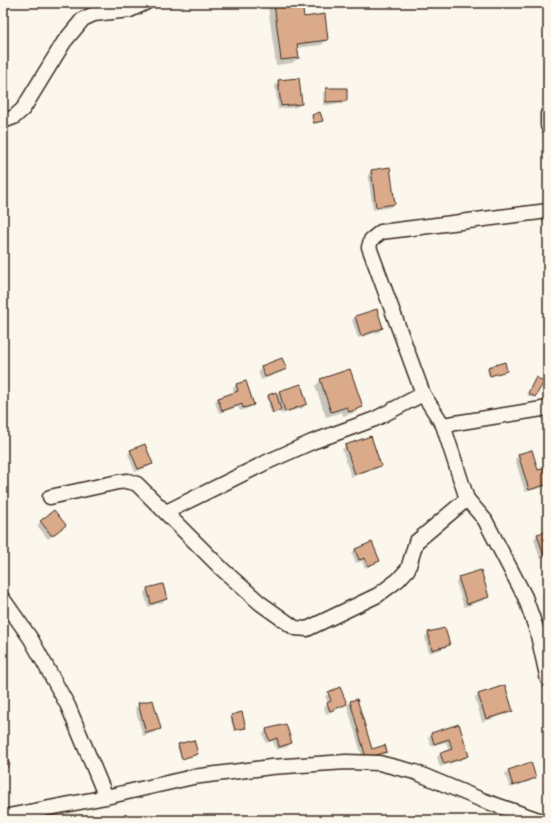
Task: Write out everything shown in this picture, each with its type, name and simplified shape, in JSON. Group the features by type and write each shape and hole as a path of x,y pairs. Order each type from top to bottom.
{"street":[{"path":"3,121 14,117 23,108 64,42 83,19 94,14 130,10 145,3"},
{"path":"548,114 548,126"},
{"path":"548,210 381,232 371,240 369,247 393,307 423,394 443,425 467,499 485,520 525,597 537,631 548,680"},
{"path":"166,512 267,462 312,442 374,419 423,394"},
{"path":"443,425 548,408"},
{"path":"50,497 128,481 137,484 223,570 260,603 295,628 307,629 378,595 398,580 408,570 416,542 467,499"},
{"path":"3,599 31,639 68,706 106,797"},
{"path":"3,817 106,797 193,777 271,767 346,762 379,763 415,772 482,800 539,820"}],"building":[{"path":"274,3 302,3 304,17 325,14 328,40 297,44 299,58 281,60"},
{"path":"299,78 302,104 281,106 278,80"},
{"path":"326,88 347,88 347,101 326,102"},
{"path":"320,112 323,121 314,123 312,115"},
{"path":"390,167 395,204 376,207 371,170"},
{"path":"377,309 383,328 361,336 355,316"},
{"path":"282,358 287,369 265,377 261,366"},
{"path":"505,362 507,371 490,376 488,367"},
{"path":"350,369 363,407 349,412 347,407 331,412 320,379"},
{"path":"536,377 544,382 535,397 528,393"},
{"path":"246,381 254,405 243,408 242,404 222,411 218,398 238,391 236,384"},
{"path":"301,384 307,404 285,412 279,391"},
{"path":"276,392 281,410 273,413 268,395"},
{"path":"371,436 381,466 355,474 345,445"},
{"path":"145,444 153,464 138,469 130,450"},
{"path":"532,450 538,470 548,467 548,484 529,490 518,454"},
{"path":"54,510 66,525 52,536 40,521"},
{"path":"548,531 548,555 544,556 537,534"},
{"path":"372,542 380,561 368,566 365,558 359,560 355,549"},
{"path":"481,570 489,597 467,604 458,577"},
{"path":"163,584 167,599 151,604 147,588"},
{"path":"445,628 450,645 432,650 428,632"},
{"path":"505,685 513,711 486,719 478,694"},
{"path":"340,687 347,704 330,711 327,703 331,701 328,692"},
{"path":"357,699 372,749 385,745 387,752 366,758 350,701"},
{"path":"153,700 161,729 146,733 138,703"},
{"path":"242,712 246,728 235,730 231,715"},
{"path":"286,724 292,743 279,747 277,738 269,741 266,729"},
{"path":"459,724 469,756 444,764 440,753 452,749 449,739 434,744 431,733"},
{"path":"194,740 198,754 182,759 178,744"},
{"path":"6,756 10,765 3,769 3,758"},
{"path":"531,762 536,778 513,786 508,770"}]}
